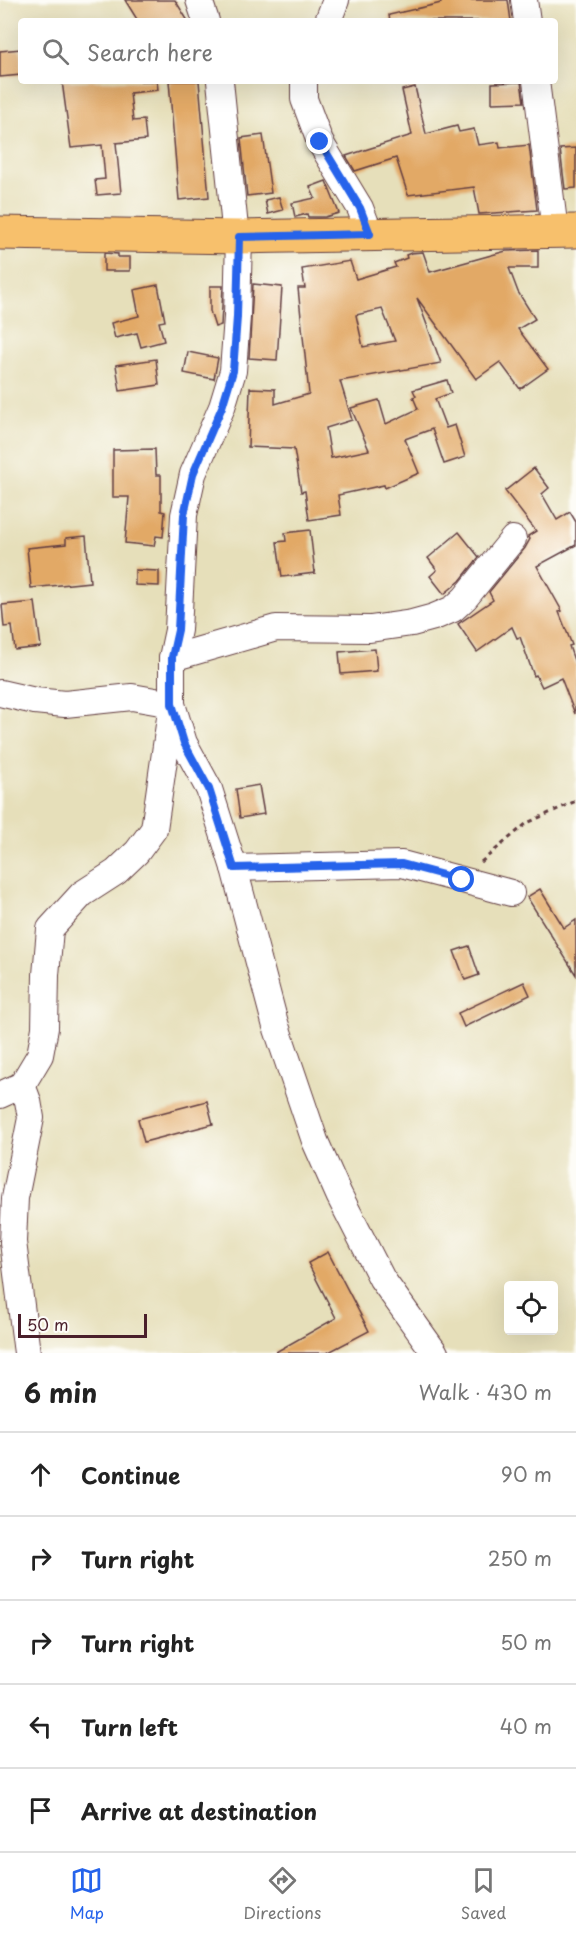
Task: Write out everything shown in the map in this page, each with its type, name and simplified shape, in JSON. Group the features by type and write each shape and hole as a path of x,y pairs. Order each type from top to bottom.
{"main road":[{"path":"0,233 239,237 565,231"}],"street":[{"path":"199,0 205,18"},
{"path":"329,18 336,0"},
{"path":"524,0 527,18"},
{"path":"27,1353 13,1242 15,1198 31,1118 11,1090 40,1055 45,1028 46,975 51,929 82,894 116,872 137,852 154,829 172,704 172,657 178,630 184,515 193,474 222,407 233,371 239,237 235,228 220,84"},
{"path":"304,84 304,99 311,122 326,152 360,208 370,234"},
{"path":"537,84 565,231"},
{"path":"172,657 276,628 370,628 412,623 434,617 453,609 465,598 513,538"},
{"path":"0,693 35,701 65,704 132,697 172,704"},
{"path":"172,704 184,743 209,789 234,868 275,1023 315,1142 382,1279 435,1353"},
{"path":"234,868 402,864 511,893"}],"path":[{"path":"462,880 527,823 576,801"}],"building":[{"path":"125,0 175,0 186,18 136,18"},
{"path":"440,0 508,0 511,18 390,18 389,15 441,3"},
{"path":"18,49 18,75 0,77 0,51"},
{"path":"62,84 157,84 158,90 130,93 133,121 144,120 146,140 116,143 121,193 97,195 95,180 105,179 102,145 71,148"},
{"path":"169,84 199,84 209,197 179,200"},
{"path":"492,84 521,84 524,102 492,103"},
{"path":"415,87 426,134 457,126 459,132 474,129 478,145 499,142 500,148 529,145 537,210 479,214 474,187 408,195 396,158 355,171 346,156 412,135 402,90"},
{"path":"263,135 271,193 247,196 241,138"},
{"path":"576,148 576,188 565,189 560,149"},
{"path":"326,181 339,213 325,217 308,217 307,214 295,217 292,203 315,198 310,187"},
{"path":"279,197 283,210 268,214 265,200"},
{"path":"538,250 538,268 509,268 518,292 535,319 518,329 548,369 520,389 500,362 476,379 417,298 441,363 340,381 352,420 326,428 331,458 369,450 351,408 379,400 386,424 418,409 413,390 447,380 451,393 435,399 446,428 455,425 465,457 444,464 432,429 405,439 419,473 385,488 384,485 338,495 341,515 309,520 305,491 301,492 294,449 248,447 250,388 275,389 275,404 309,394 298,288 305,288 302,269 350,261 356,279 396,267 394,263 407,258 406,255 411,253 423,252 430,272 506,251","holes":["382,309 395,341 363,347 356,315"]},
{"path":"104,253 118,254 118,257 130,257 130,271 104,271"},
{"path":"253,284 282,287 277,360 249,358"},
{"path":"158,285 165,321 159,322 164,341 141,347 137,333 115,338 111,323 139,316 134,290"},
{"path":"210,286 223,286 221,325 215,327 210,311"},
{"path":"188,352 218,358 214,379 184,373"},
{"path":"156,359 159,385 120,391 116,365"},
{"path":"155,449 156,475 161,475 161,511 165,512 163,537 156,536 154,546 125,543 129,497 113,497 113,450"},
{"path":"534,468 549,488 542,494 557,520 570,512 576,522 576,545 537,566 562,611 559,612 572,645 569,646 576,666 575,714 561,678 542,687 536,675 534,676 520,637 517,638 512,627 477,652 458,624 493,600 489,592 525,548 530,539 528,536 536,531 505,491"},
{"path":"310,530 315,573 282,577 277,542 286,541 285,533"},
{"path":"459,532 479,557 460,581 444,594 430,576 437,570 428,558"},
{"path":"86,536 90,582 31,588 27,548 66,544 66,538"},
{"path":"135,570 159,571 159,586 135,585"},
{"path":"35,602 41,647 15,650 12,626 4,627 2,605"},
{"path":"375,649 377,671 341,674 339,652"},
{"path":"259,785 264,814 240,818 236,789"},
{"path":"540,889 564,928 576,920 576,975 527,897"},
{"path":"469,946 479,975 465,980 454,951"},
{"path":"524,982 530,995 464,1027 458,1013"},
{"path":"207,1101 213,1124 144,1142 138,1119"},
{"path":"328,1252 369,1331 327,1353 274,1353 336,1318 308,1263"}],"route":[{"path":"320,142 360,208 370,234 239,237 233,371 222,407 193,474 184,515 178,630 172,657 172,704 184,743 209,789 234,868 402,864 462,880"}]}
